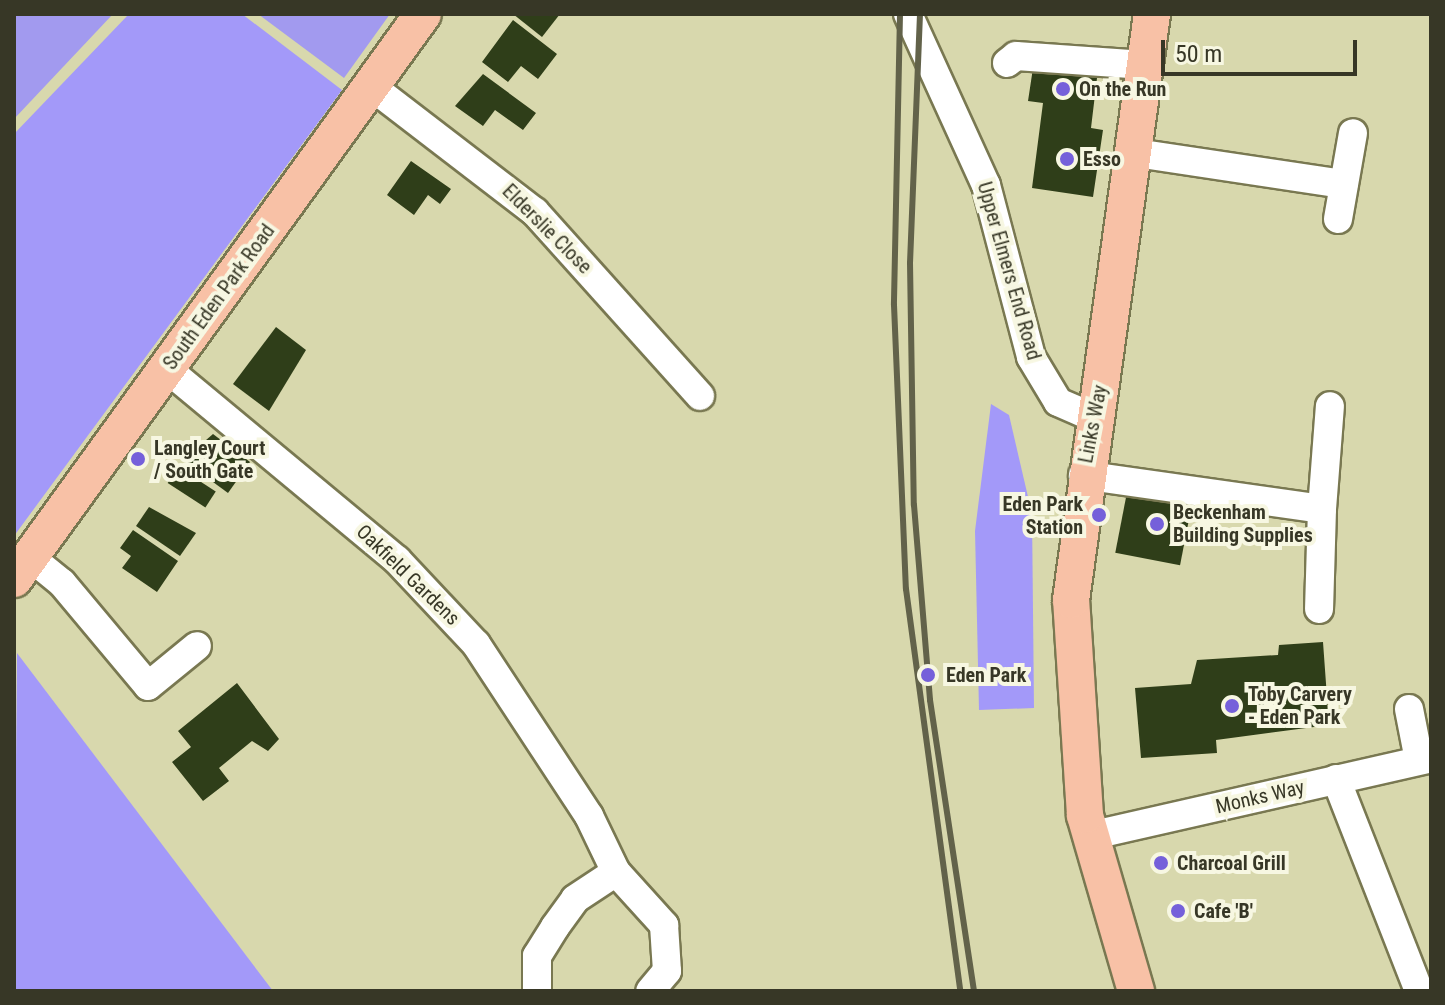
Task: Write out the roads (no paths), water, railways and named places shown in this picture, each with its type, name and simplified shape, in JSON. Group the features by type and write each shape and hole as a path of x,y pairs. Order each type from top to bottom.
{"main road":[{"name":"South Eden Park Road","path":"22,568 423,14"},
{"name":"Links Way","path":"1089,836 1072,646 1083,475 1095,418 1136,153 1152,14"},
{"path":"1089,836 1136,991"}],"street":[{"name":"Upper Elmers End Road","path":"908,14 968,142 997,216 1031,357 1058,402 1095,418"},
{"path":"1007,63 1016,56 1145,65"},
{"name":"Elderslie Close","path":"372,87 535,212 700,396"},
{"path":"1338,219 1353,133"},
{"path":"1136,153 1344,184"},
{"name":"Oakfield Gardens","path":"167,369 446,607 589,816 616,872 664,925 667,971 650,991"},
{"path":"1319,609 1322,509 1330,406"},
{"path":"1083,475 1322,509"},
{"path":"22,568 62,583 148,686 197,646"},
{"path":"1409,709 1425,759"},
{"name":"Monks Way","path":"1089,836 1425,759"},
{"path":"1336,779 1419,991"},
{"path":"537,991 537,956 555,927 575,899 616,872"}],"railway":[{"path":"900,14 894,305 906,589 960,991"},
{"path":"920,14 910,263 914,505 930,700 974,991"}],"place":[{"name":"On the Run","path":"1063,89"},
{"name":"Esso","path":"1067,159"},
{"name":"Langley Court / South Gate","path":"138,459"},
{"name":"Eden Park Station","path":"1099,515"},
{"name":"Beckenham Building Supplies","path":"1157,524"},
{"name":"Eden Park","path":"928,675"},
{"name":"Toby Carvery - Eden Park","path":"1232,706"},
{"name":"Charcoal Grill","path":"1161,863"},
{"name":"Cafe 'B'","path":"1178,911"}]}
